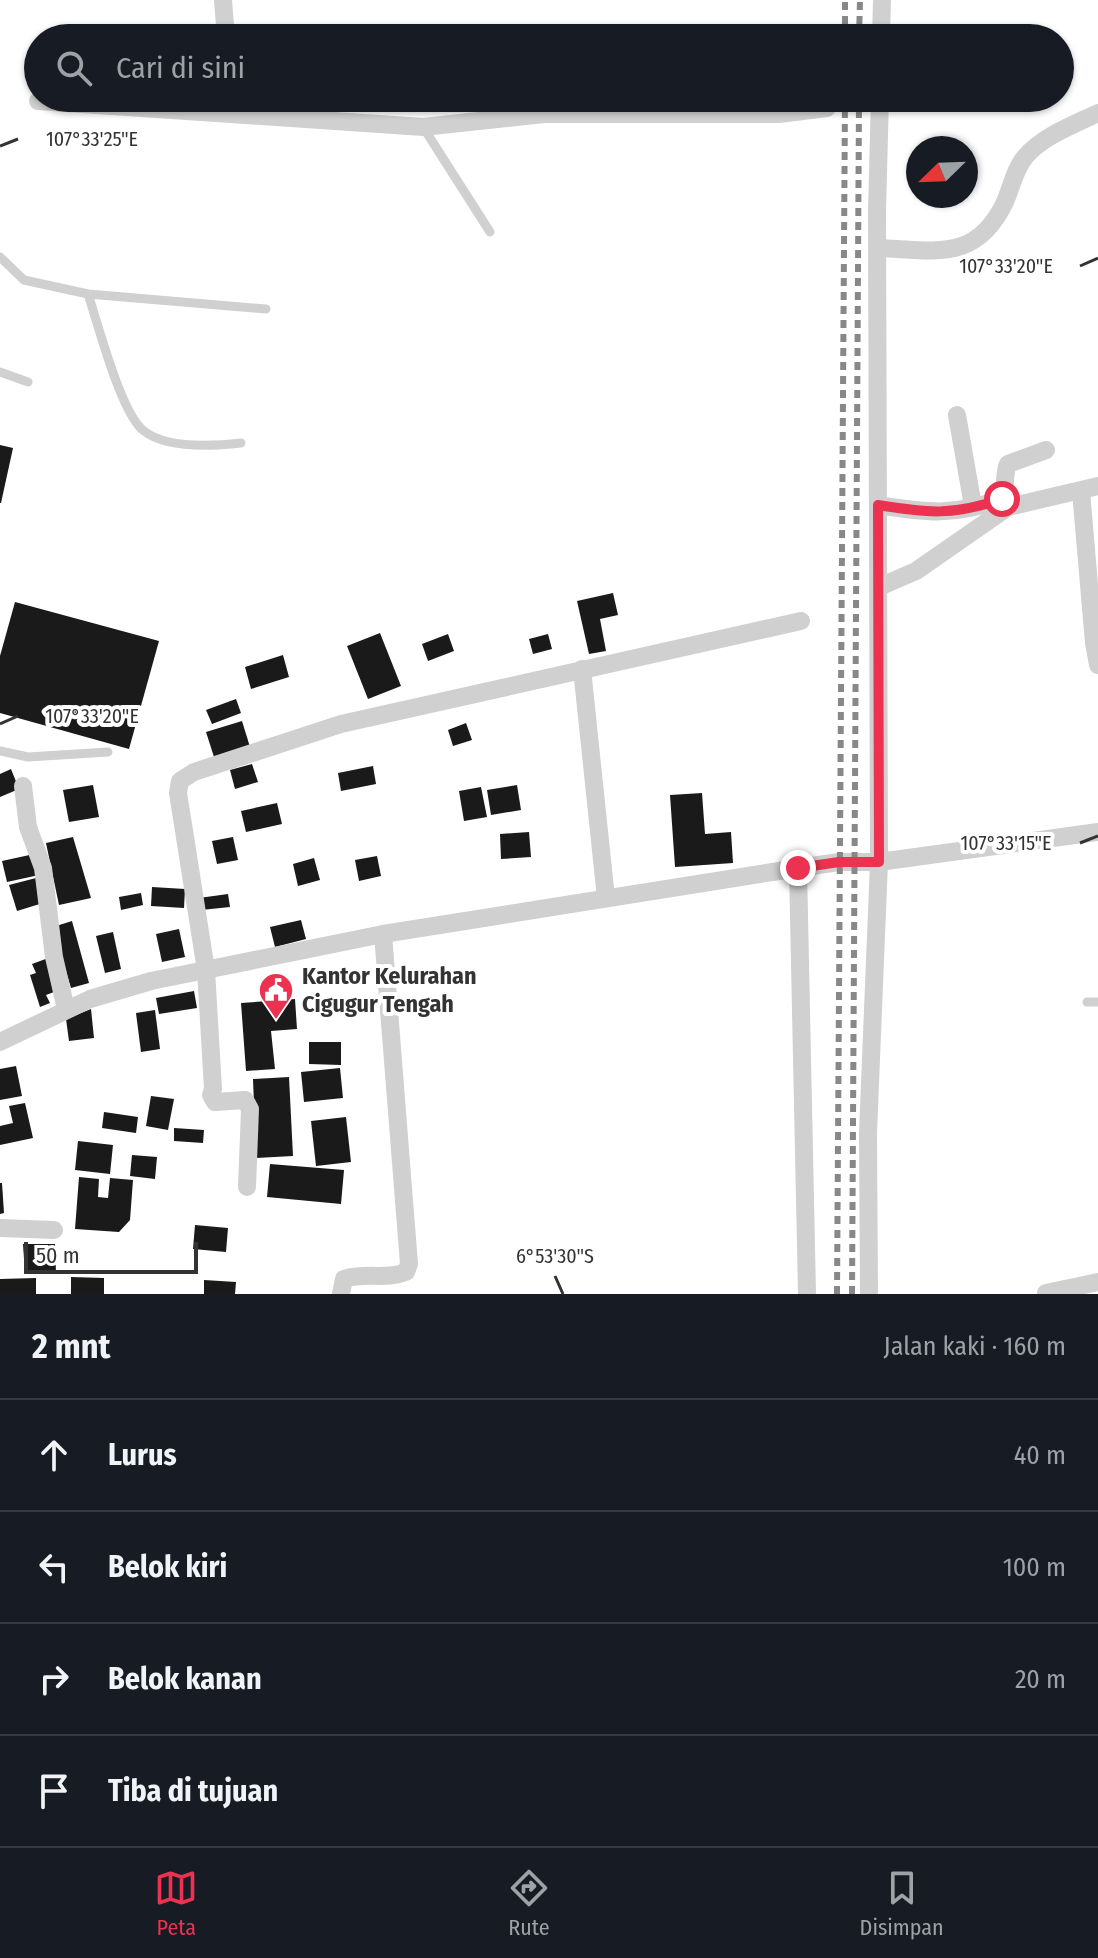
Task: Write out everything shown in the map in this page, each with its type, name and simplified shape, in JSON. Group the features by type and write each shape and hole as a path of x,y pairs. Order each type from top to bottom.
{"street":[{"path":"223,0 225,24"},
{"path":"881,24 882,0"},
{"path":"289,112 423,127 544,114 795,112"},
{"path":"869,1294 868,1133 879,862 880,112"},
{"path":"878,248 951,251 979,237 996,220 1022,160 1038,143 1098,113"},
{"path":"957,415 973,506"},
{"path":"878,505 931,513 1002,499 1006,489 1004,472 1008,464 1046,450"},
{"path":"879,587 916,571 1008,507 1089,489 1094,643 1098,665"},
{"path":"247,1187 250,1109 245,1100 215,1102 211,1099 206,970 178,793 180,781 194,772 341,724 801,621"},
{"path":"582,669 606,898"},
{"path":"23,786 28,827 43,868 54,957 66,1009"},
{"path":"0,1042 90,999 151,981 383,934 839,862 879,862 1098,832"},
{"path":"798,868 807,1294"},
{"path":"341,1294 344,1279 397,1275 406,1272 409,1264 383,934"},
{"path":"0,1228 54,1230"},
{"path":"1046,1293 1098,1282"}],"lane":[{"path":"423,127 490,232"},
{"path":"0,257 24,280 88,294 266,309"},
{"path":"88,294 126,405 137,425 147,434 173,442 211,446 241,443"},
{"path":"0,372 28,382"},
{"path":"0,751 28,757 108,752"}],"building":[{"path":"0,445 13,448 1,503 0,503"},
{"path":"613,593 618,615 600,619 606,651 589,654 577,601"},
{"path":"15,602 159,641 129,749 0,713 0,656"},
{"path":"380,633 401,686 368,699 347,646"},
{"path":"448,634 454,651 428,661 422,644"},
{"path":"548,634 552,649 533,654 529,639"},
{"path":"283,655 289,677 251,689 245,667"},
{"path":"236,699 241,713 212,724 206,710"},
{"path":"242,721 250,747 214,757 206,732"},
{"path":"466,723 472,740 453,746 448,730"},
{"path":"252,764 258,782 235,789 230,770"},
{"path":"373,766 376,784 341,791 338,773"},
{"path":"11,769 19,789 0,797 0,774"},
{"path":"93,785 99,817 69,822 63,790"},
{"path":"517,785 521,810 491,815 487,790"},
{"path":"481,787 487,817 464,821 459,791"},
{"path":"702,793 705,834 731,832 733,863 675,867 670,795"},
{"path":"277,803 282,824 246,832 241,811"},
{"path":"529,832 531,857 501,859 500,834"},
{"path":"73,837 91,898 59,905 46,843"},
{"path":"233,837 238,860 217,864 212,841"},
{"path":"34,854 39,875 7,882 2,861"},
{"path":"377,856 381,876 359,881 355,860"},
{"path":"314,858 320,880 298,886 293,864"},
{"path":"36,878 43,903 17,911 9,885"},
{"path":"152,887 185,889 184,908 151,906"},
{"path":"141,893 143,905 121,910 119,897"},
{"path":"228,894 230,907 201,910 199,898"},
{"path":"301,920 306,939 275,947 270,927"},
{"path":"72,921 89,983 71,988 53,927"},
{"path":"179,929 185,957 162,962 156,934"},
{"path":"113,932 121,969 105,973 96,936"},
{"path":"51,957 62,989 46,995 50,1003 40,1007 30,975 36,973 32,964"},
{"path":"194,991 197,1008 159,1014 156,998"},
{"path":"295,999 297,1029 271,1031 275,1069 246,1071 241,1003"},
{"path":"91,1009 94,1038 69,1041 66,1019"},
{"path":"155,1010 160,1049 141,1052 136,1013"},
{"path":"309,1042 341,1042 341,1065 309,1064"},
{"path":"16,1066 22,1096 0,1100 0,1069"},
{"path":"340,1068 343,1098 304,1102 301,1072"},
{"path":"289,1077 293,1156 256,1158 253,1079"},
{"path":"151,1096 174,1099 168,1130 146,1126"},
{"path":"25,1103 33,1138 0,1145 0,1126 13,1123 9,1106"},
{"path":"104,1112 138,1117 136,1133 102,1128"},
{"path":"346,1117 351,1162 316,1166 311,1121"},
{"path":"174,1128 204,1130 203,1143 174,1141"},
{"path":"78,1141 113,1145 110,1174 75,1170"},
{"path":"132,1155 157,1157 155,1179 130,1176"},
{"path":"270,1164 344,1170 341,1204 267,1197"},
{"path":"79,1177 99,1179 98,1197 108,1198 110,1178 133,1180 130,1220 119,1232 75,1229"},
{"path":"0,1183 4,1213 0,1214"},
{"path":"195,1225 228,1228 226,1252 193,1249"},
{"path":"23,1244 55,1244 56,1273 25,1274"},
{"path":"71,1277 104,1278 104,1294 71,1294"},
{"path":"36,1278 36,1294 0,1294 0,1279"},
{"path":"204,1280 236,1282 235,1294 204,1294"}],"railway":[{"path":"845,0 845,24"},
{"path":"859,24 860,0"},
{"path":"837,1294 845,112"},
{"path":"852,1294 859,112"}],"place":[{"name":"Kantor Kelurahan Cigugur Tengah","path":"276,1021"}],"route":[{"path":"798,868 839,862 879,862 878,505 931,513 949,512 1002,499"}]}
